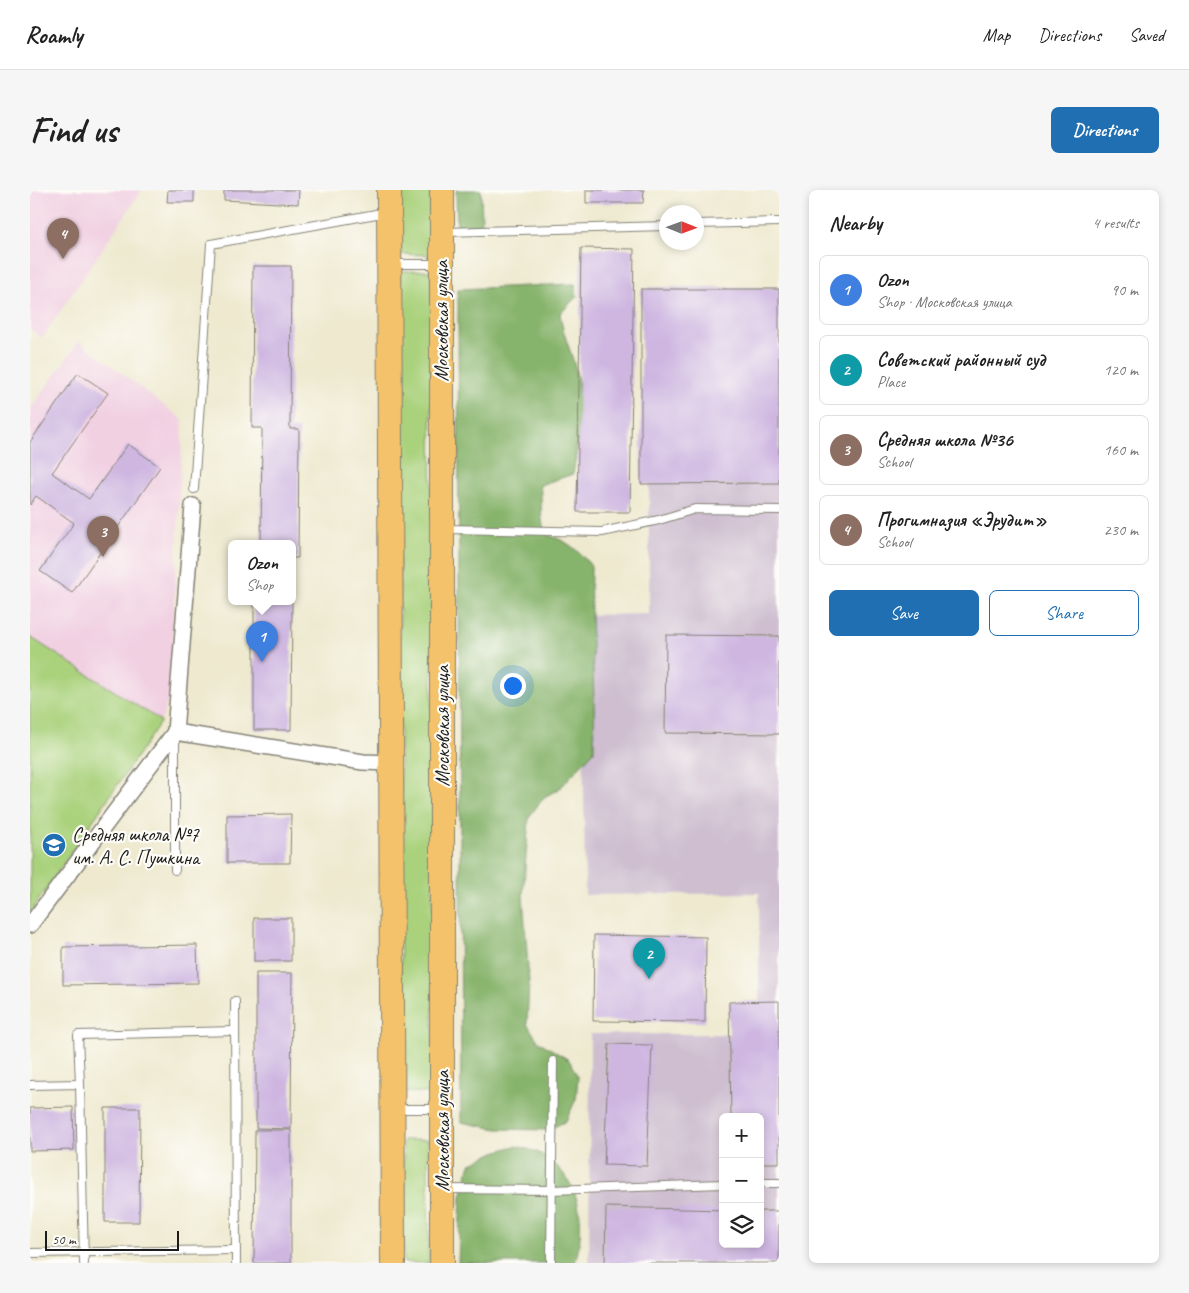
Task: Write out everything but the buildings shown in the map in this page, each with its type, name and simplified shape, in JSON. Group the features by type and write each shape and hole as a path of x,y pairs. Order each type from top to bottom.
{"main road":[{"name":"Московская улица","path":"442,190 442,1263"},
{"path":"389,201 393,1263"}],"street":[{"path":"30,925 175,732 193,506"},
{"path":"175,732 363,762 390,763"}],"lane":[{"path":"194,489 211,244 389,201"},
{"path":"704,224 779,222"},
{"path":"441,232 659,226"},
{"path":"388,264 442,264"},
{"path":"442,529 602,532 659,520 695,509 779,510"},
{"path":"175,732 175,870"},
{"path":"235,1002 236,1263"},
{"path":"84,1263 78,1036 235,1031"},
{"path":"550,1263 552,1061"},
{"path":"30,1085 80,1084"},
{"path":"392,1110 443,1109"},
{"path":"764,1183 779,1183"},
{"path":"442,1189 551,1190 719,1184"},
{"path":"30,1253 236,1250"}],"shaded area":[{"path":"30,190 142,190 42,338 30,329"},
{"path":"649,287 779,287 779,1263 589,1263 590,1034 729,1034 729,1002 759,1001 759,893 585,895 582,615 649,614"},
{"path":"79,341 183,420 170,695 161,721 30,913 30,410"}],"green space":[{"path":"398,190 431,190 431,255 398,254"},
{"path":"456,190 481,190 482,224 457,227"},
{"path":"399,271 431,271 433,1093 401,1092"},
{"path":"575,284 577,296 560,314 578,381 580,404 573,474 540,485 542,517 547,535 572,546 591,566 594,751 559,789 544,797 529,817 523,895 529,982 527,1024 538,1041 569,1060 578,1077 576,1099 566,1121 548,1130 497,1129 461,1122 458,289"},
{"path":"30,637 161,721 30,913"},
{"path":"403,1140 428,1140 429,1263 404,1263"},
{"path":"515,1146 541,1154 565,1175 572,1188 578,1202 580,1217 579,1248 575,1263 458,1263 461,1196 470,1164 495,1152"}],"place":[{"name":"Прогимназия «Эрудит»","path":"63,259"},
{"name":"Средняя школа №36","path":"103,557"},
{"name":"Ozon","path":"262,662"},
{"name":"Средняя школа №7 им. А. С. Пушкина","path":"54,845"},
{"name":"Советский районный суд","path":"649,979"}]}
